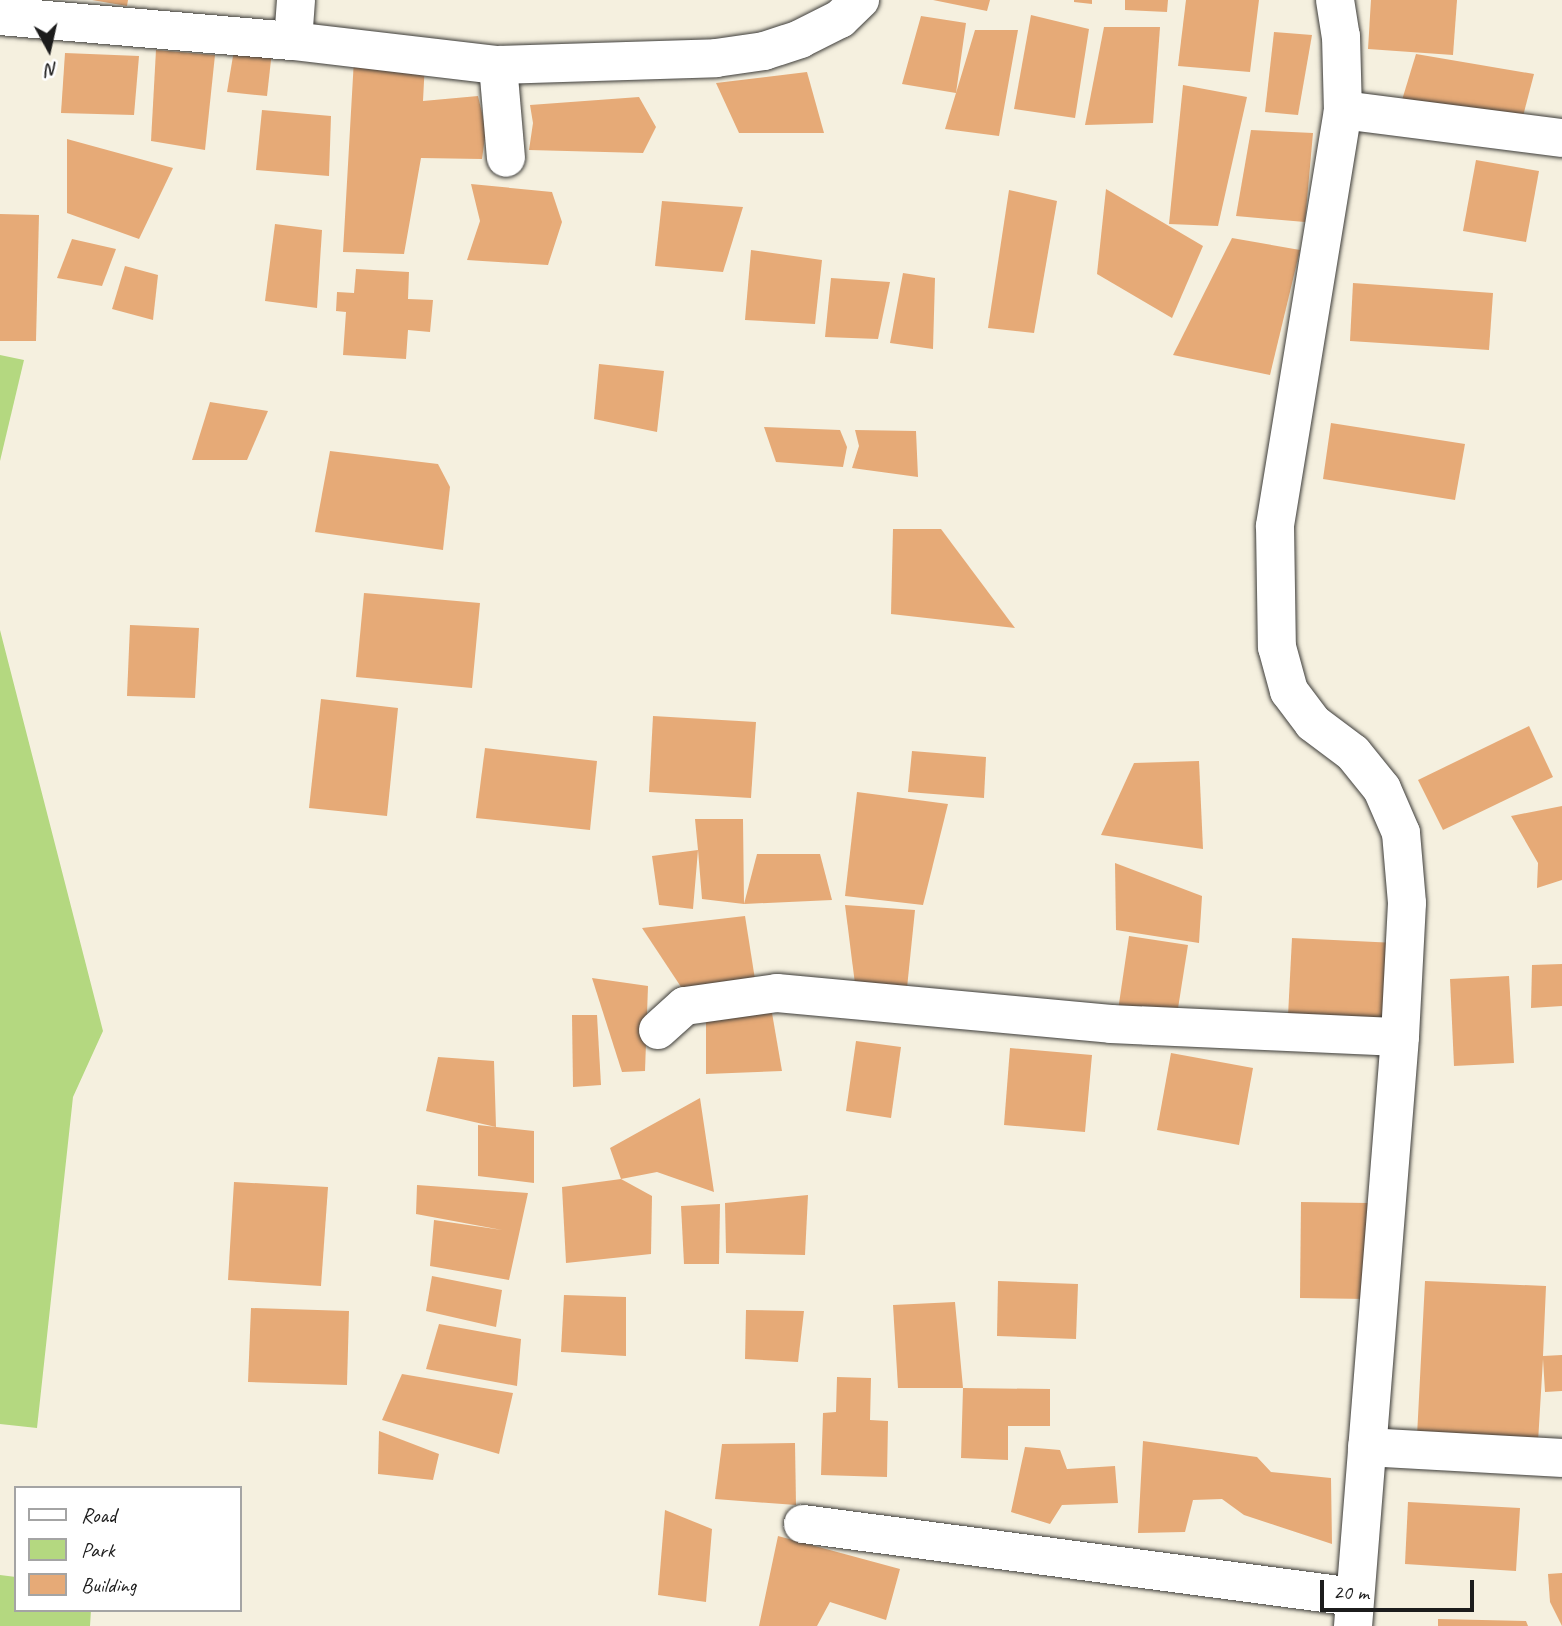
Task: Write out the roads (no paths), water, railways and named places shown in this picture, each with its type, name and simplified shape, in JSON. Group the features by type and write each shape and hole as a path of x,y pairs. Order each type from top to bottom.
{"street":[{"path":"293,41 296,0"},
{"path":"0,16 293,41 498,65 716,58 764,51 800,39 840,19 860,0"},
{"path":"803,1524 1354,1612 1400,1037 1407,903 1401,833 1382,789 1353,753 1313,723 1289,691 1277,647 1275,527 1343,110 1341,36 1335,0"},
{"path":"498,65 506,158"},
{"path":"1343,110 1562,138"},
{"path":"658,1030 685,1006 778,993 1111,1024 1400,1037"},
{"path":"1367,1447 1562,1458"}]}
